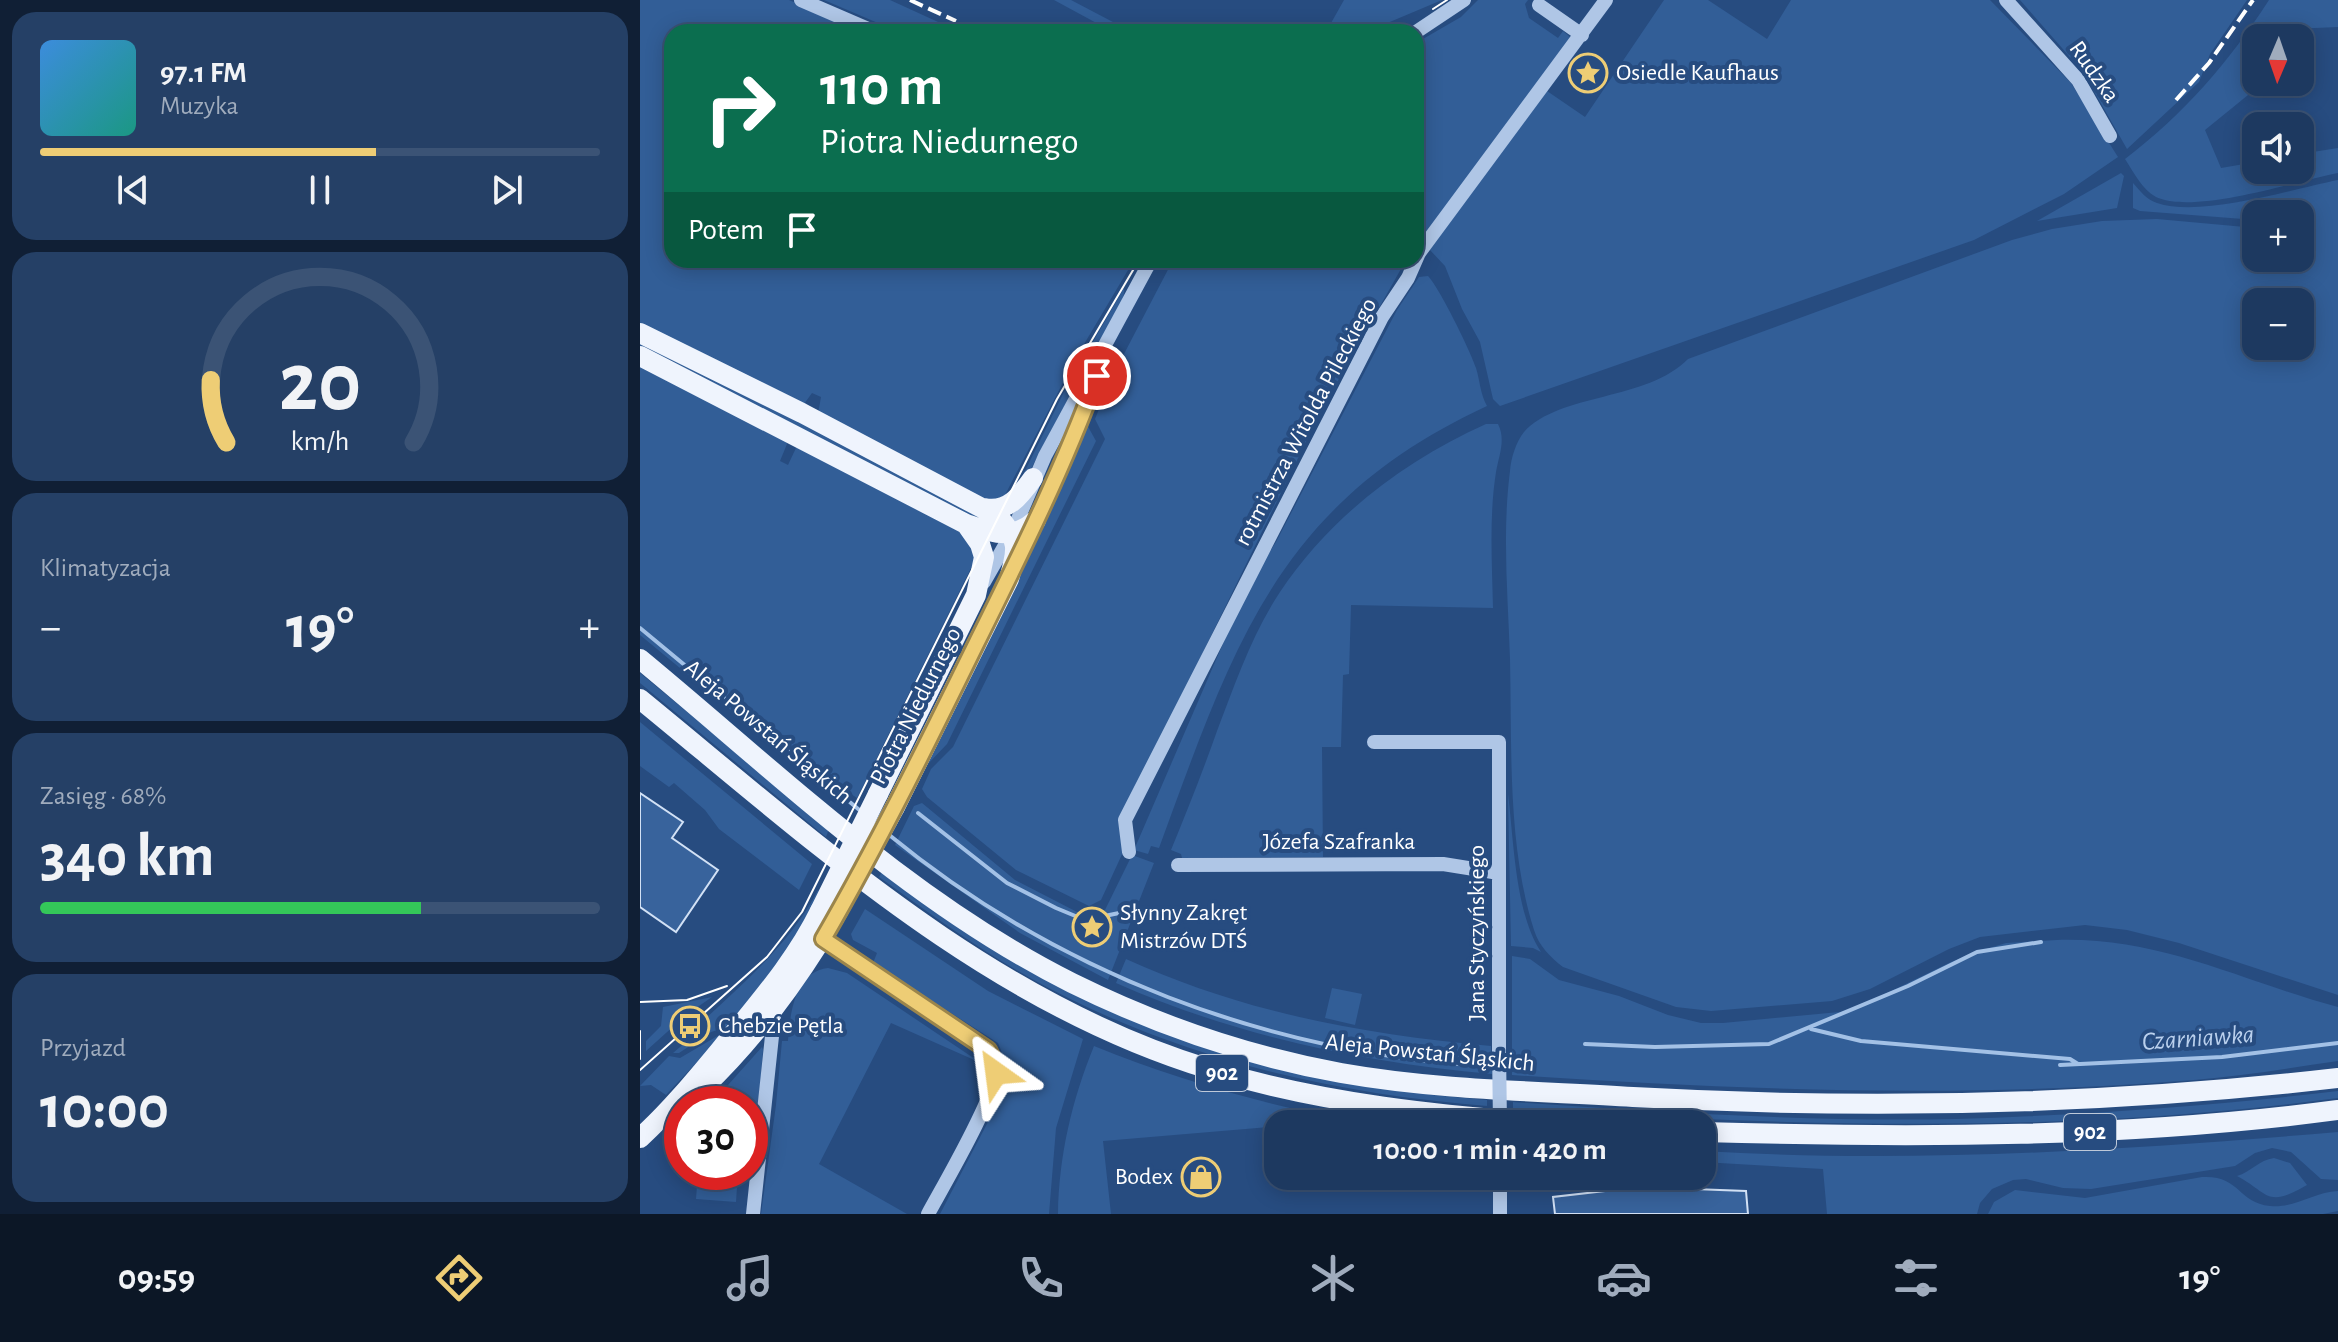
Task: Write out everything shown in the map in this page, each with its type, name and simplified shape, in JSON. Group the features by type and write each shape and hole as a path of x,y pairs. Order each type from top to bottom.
{"main road":[{"path":"640,333 802,413 971,515 991,532 1022,532 1036,520"},
{"path":"640,356 971,515 1004,508 1018,499 1033,478"},
{"path":"971,515 984,557 976,595"},
{"path":"1009,579 1016,551 1012,533"},
{"name":"Piotra Niedurnego","path":"827,914 895,807 1009,579"},
{"name":"Piotra Niedurnego","path":"705,1086 736,1056 775,1004 816,935 878,794 976,595"},
{"name":"Aleja Powstań Śląskich","path":"640,659 820,810 941,906 980,932 1073,984 1133,1011 1200,1037 1282,1061 1441,1086 1805,1105 2056,1102 2184,1094 2338,1078"},
{"name":"902","path":"640,699 783,818 916,920 968,955 1051,1003 1138,1044 1209,1069 1349,1102 1409,1110"},
{"name":"Piotra Niedurnego","path":"690,1086 816,935"},
{"name":"902","path":"1716,1132 1928,1136 2053,1133 2163,1128 2338,1110"},
{"name":"Piotra Niedurnego","path":"640,1138 664,1115"}],"street":[{"path":"801,0 856,24"},
{"path":"1424,27 1464,0"},
{"name":"rotmistrza Witolda Pileckiego","path":"1424,246 1606,0"},
{"name":"Rudzka","path":"2006,0 2078,80 2110,136"},
{"path":"1539,5 1582,35"},
{"name":"Piotra Niedurnego","path":"976,595 1012,533 1033,478 1147,268"},
{"name":"rotmistrza Witolda Pileckiego","path":"1129,852 1125,820 1382,317 1412,268"},
{"name":"Piotra Niedurnego","path":"1009,579 1080,424 1115,328"},
{"name":"Jana Styczyńskiego","path":"1374,742 1499,742 1500,1110"},
{"name":"Józefa Szafranka","path":"1178,865 1428,863 1499,873"},
{"path":"816,935 968,1035 988,1050 995,1064 991,1091 928,1214"},
{"path":"753,1214 775,1004"},
{"path":"1500,1190 1500,1214"}],"shaded area":[{"path":"640,0 789,0 844,24 664,24 664,268 1129,268 1074,361 1005,495 992,503 818,414 821,397 812,393 804,404 640,325"},
{"path":"824,0 890,0 942,24 880,24"},
{"path":"1054,0 1071,0 1117,24 1098,24"},
{"path":"1344,0 1442,0 1385,24 1330,24"},
{"path":"1478,0 1528,0 1525,4 1529,18 1558,38 1563,31 1570,37 1424,242 1424,38 1461,17"},
{"path":"1664,0 1708,0 1767,39 1791,0 1990,0 2071,83 2118,157 2064,194 1974,240 1500,406 1493,399 1480,342 1462,309 1445,266 1429,249 1547,91 1585,117"},
{"path":"2020,0 2247,0 2210,54 2199,82 2127,149 2083,72"},
{"path":"2269,0 2338,0 2338,27 2252,24"},
{"path":"2242,39 2242,96 2247,96 2205,130 2221,168 2242,164 2242,184 2292,184 2246,195 2195,202 2156,197 2142,185 2125,159 2186,105"},
{"path":"2338,148 2338,173 2314,179 2314,152"},
{"path":"2121,173 2124,176 2117,208 2037,221"},
{"path":"2338,180 2338,995 2179,943 2127,930 2085,925 1980,937 1870,989 1832,1001 1711,1011 1676,1007 1563,967 1549,955 1536,936 1525,898 1515,830 1511,761 1506,518 1511,461 1524,432 1539,419 1559,410 1650,383 1671,373 1688,359 2012,240 2052,229 2102,221 2157,219 2242,227 2242,272 2314,272 2314,200 2247,200"},
{"path":"2133,183 2157,203 2176,207 2242,201 2242,219 2140,211 2133,208"},
{"path":"1169,268 1401,268 1323,407 1122,818 1124,850 1101,900 1089,906 1016,870 927,797 922,789 931,769 953,747 1105,439 1095,419 1112,377"},
{"path":"1428,276 1468,348 1487,406 1416,445 1358,488 1310,535 1272,588 1240,645 1212,708 1159,848 1151,846 1148,854 1134,850 1247,588 1276,542 1397,310 1419,277"},
{"path":"1124,288 1119,307 1022,487 1019,483 1064,392"},
{"path":"640,340 994,521 990,528 640,350"},
{"path":"640,364 784,436 787,444 780,461 788,465 796,448 804,447 963,531 978,554 857,798 848,792 843,803 640,635"},
{"path":"1086,423 1096,441 947,744 926,766 1042,528"},
{"path":"1486,424 1498,424 1501,436 1492,505 1493,608 1351,605 1349,674 1343,675 1341,747 1322,747 1323,857 1182,858 1181,854 1171,850 1245,660 1280,592 1322,539 1371,493 1426,455"},
{"path":"640,673 829,829 826,837 640,683"},
{"path":"640,722 812,864 799,890 719,829 705,810 674,783 669,787 640,766"},
{"path":"1508,794 1521,897 1532,936 1541,952 1511,946"},
{"path":"922,803 1015,880 1081,914 1105,910 1132,855 1154,863 1108,980 1020,933 895,845 914,806"},
{"path":"882,872 1073,993 1432,1095 1487,1100 1487,1106 1368,1092 1310,1081 1252,1067 1140,1030 1085,1006 1012,967 879,877"},
{"path":"818,890 820,892 801,933 731,1026 711,1032 679,1053 673,1053 708,1023 705,1019 781,943"},
{"path":"865,909 988,991 1083,1039 1056,1128 1049,1214 940,1214 1002,1095 1005,1075 1003,1056 998,1043 873,963 877,953 853,940 851,934"},
{"path":"2095,941 2166,953 2338,1007 2338,1061 2194,1080 1938,1091 1682,1085 1512,1075 1512,956 1530,959 1559,980 1619,996 1668,1015 1701,1023 1723,1023 1850,1011 1951,962 1986,949 2006,943"},
{"path":"1126,959 1215,994 1305,1018 1396,1035 1491,1046 1492,1074 1348,1054 1207,1018 1116,983"},
{"path":"828,968 847,973 981,1063 891,1023 819,1164 907,1214 761,1214 764,1190 768,1190 768,1163 782,1041 788,1041 790,1019 801,986 817,971"},
{"path":"1332,988 1362,994 1355,1025 1325,1018"},
{"path":"712,997 686,1015 646,1051 646,1041 661,1026 663,1007"},
{"path":"726,1031 674,1086 664,1086 664,1094 651,1085 640,1086 669,1056 680,1058"},
{"path":"1094,1046 1161,1071 1297,1110 1264,1110 1264,1127 1103,1141 1111,1214 1058,1214 1061,1170 1079,1087"},
{"path":"762,1047 760,1086 727,1086"},
{"path":"2338,1091 2338,1098 2132,1118 1926,1124 1716,1120 1716,1115 1956,1119 2243,1101"},
{"path":"1513,1102 1634,1110 1513,1109"},
{"path":"2338,1132 2338,1180 2321,1179 2291,1152 2272,1148 2255,1153 2235,1166 2091,1189 2063,1188 2026,1179 2013,1180 1992,1189 1980,1203 1977,1214 1827,1214 1823,1169 1716,1163 1716,1152 1940,1155 2179,1144"},
{"path":"2274,1158 2290,1163 2307,1185 2275,1197 2262,1193 2237,1176"},
{"path":"2202,1177 2224,1180 2251,1200 2270,1206 2287,1205 2338,1191 2338,1211 2323,1214 1988,1214 1994,1202 2015,1190 2085,1198"},
{"path":"697,1190 737,1190 736,1202 696,1199"}],"building":[{"path":"640,793 683,822 672,838 718,870 676,932 640,907"},
{"path":"1614,1190 1746,1191 1748,1214 1555,1214 1553,1197"}],"waterway":[{"path":"640,628 863,813"},
{"path":"918,813 1007,883 1056,908 1085,920 1124,912"},
{"path":"888,834 953,883 1022,927 1094,965 1168,997 1245,1024 1324,1044 1404,1058 1486,1066"},
{"path":"1585,1044 1655,1047 1769,1044 1908,986 1977,952 2041,942"},
{"path":"1811,1029 1861,1041 2070,1059 2078,1064"},
{"name":"Czarniawka","path":"2060,1065 2222,1057 2338,1043"}],"tram line":[{"path":"1433,9 1447,0"},
{"path":"640,1070 767,957 802,912 1057,399 1134,268"},
{"path":"640,1002 687,1000 727,986"},
{"path":"640,1031 640,1059"}],"railway":[{"path":"910,0 956,21"},
{"path":"2176,100 2209,63 2253,0"}],"place":[{"name":"Osiedle Kaufhaus","path":"1588,73"},
{"name":"Słynny Zakręt Mistrzów DTŚ","path":"1092,927"},
{"name":"Chebzie Pętla","path":"690,1026"},
{"name":"Bodex","path":"1201,1177"}],"route":[{"path":"996,1073 988,1050 823,939 895,807 1009,579 1080,424 1097,376"}]}
